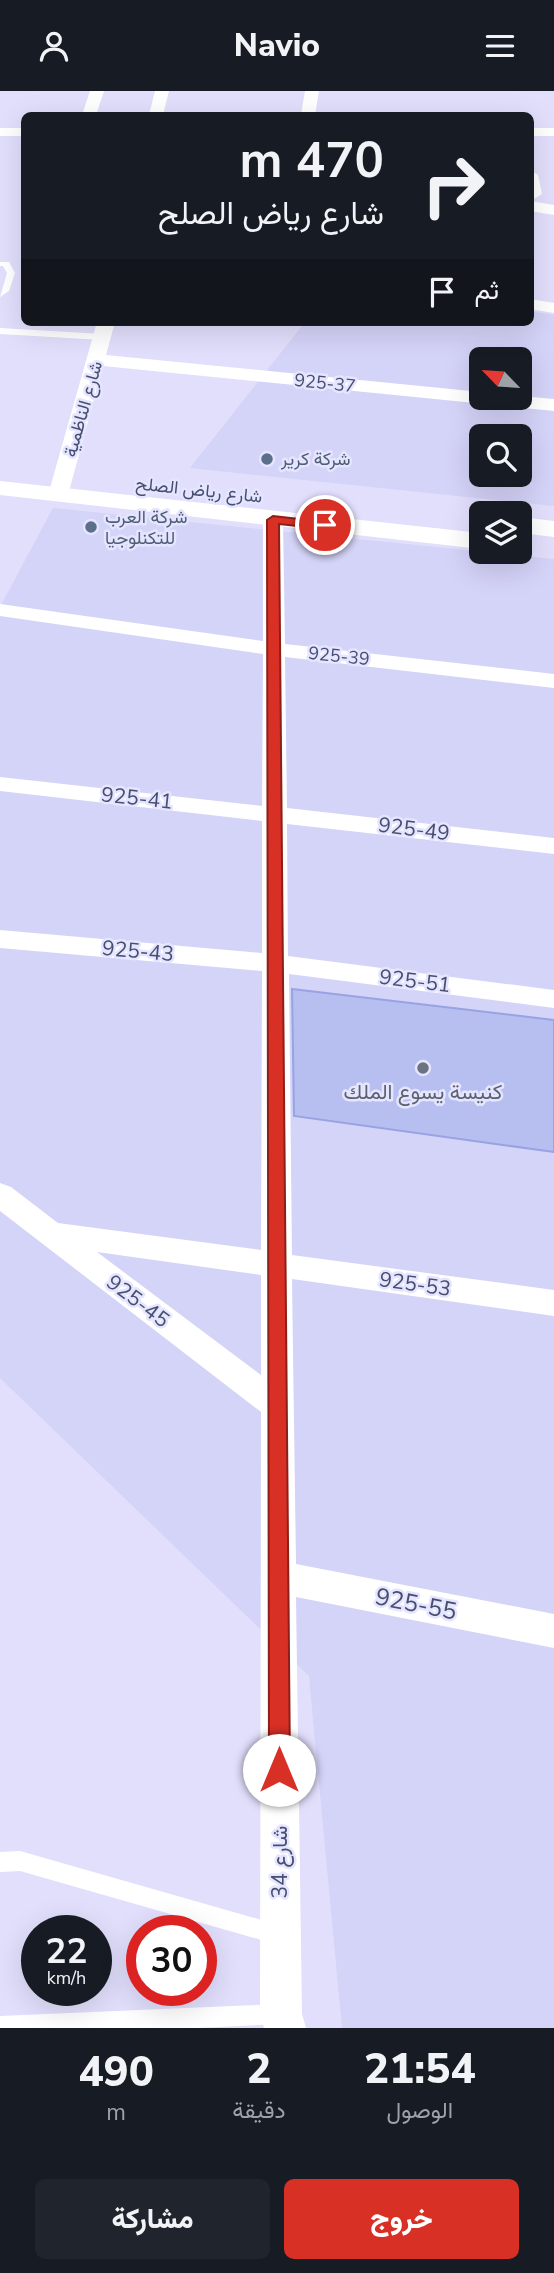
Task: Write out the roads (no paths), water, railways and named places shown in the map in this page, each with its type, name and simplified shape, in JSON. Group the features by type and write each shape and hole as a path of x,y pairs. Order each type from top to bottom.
{"street":[{"path":"90,112 97,91"},
{"path":"157,112 162,91"},
{"path":"308,112 312,91"},
{"path":"0,132 21,132"},
{"path":"534,132 554,132"},
{"path":"534,201 554,210"},
{"path":"534,305 554,308"},
{"name":"شارع الناظمية","path":"61,485 104,329"},
{"name":"925-37","path":"97,360 554,405"},
{"name":"شارع رياض الصلح","path":"0,470 61,485 273,520 469,540"},
{"name":"شارع رياض الصلح","path":"0,488 61,485 469,520"},
{"name":"شارع 34","path":"273,520 280,1935 283,2021"},
{"path":"532,526 554,529"},
{"path":"532,546 554,549"},
{"name":"925-39","path":"0,610 274,649 554,681"},
{"name":"925-41","path":"0,784 275,813"},
{"name":"925-49","path":"275,813 554,846"},
{"name":"925-43","path":"0,939 275,963"},
{"name":"925-51","path":"275,963 554,999"},
{"name":"925-45","path":"0,1195 278,1406"},
{"name":"925-53","path":"47,1233 554,1304"},
{"name":"925-55","path":"278,1577 554,1631"}],"lane":[{"path":"0,264 6,264 11,273 5,292 0,294"},
{"path":"0,331 104,329"},
{"path":"0,1862 20,1861 280,1935"},
{"path":"0,2026 283,2021"}],"place":[{"name":"شركة كرير","path":"267,459"},
{"name":"شركة العرب للتكنلوجيا","path":"91,527"},
{"name":"كنيسة يسوع الملك","path":"423,1068"}]}
